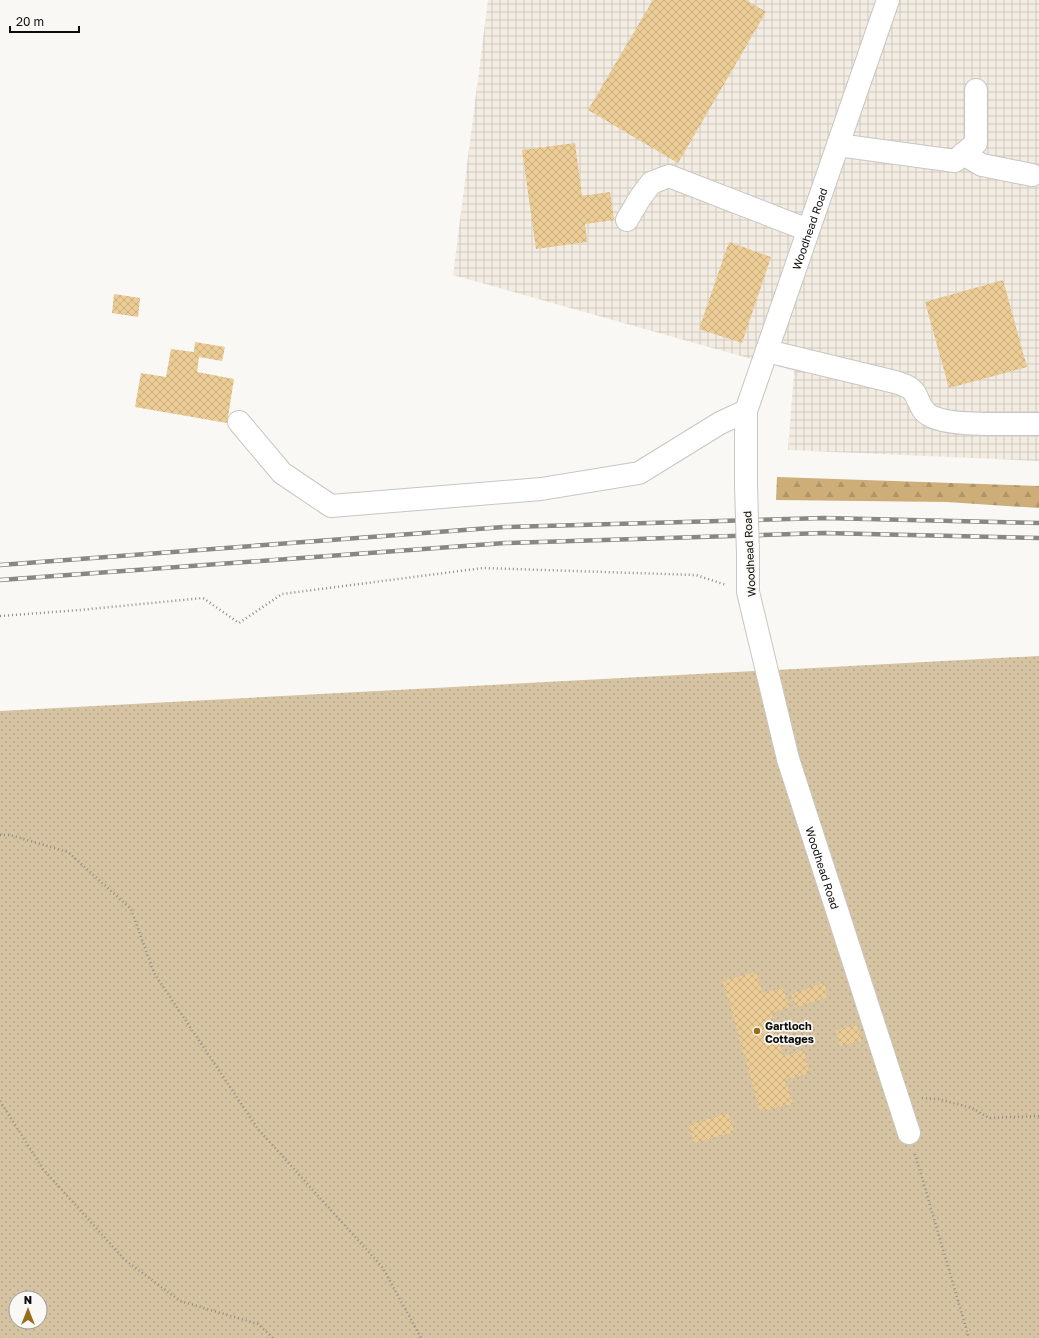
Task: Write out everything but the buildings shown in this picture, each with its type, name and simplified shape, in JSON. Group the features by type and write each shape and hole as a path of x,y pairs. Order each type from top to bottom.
{"street":[{"name":"Woodhead Road","path":"888,0 746,411 746,484 748,592 788,759 908,1133"},
{"path":"838,144 955,161 976,143 976,90"},
{"path":"963,154 982,165 1032,175"},
{"path":"627,220 651,183 669,176 808,230"},
{"path":"767,351 895,382 908,387 914,392 927,414 935,418 968,423 1039,424"},
{"path":"239,422 282,472 331,506 541,489 640,472 720,423 746,411"}],"path":[{"path":"0,616 203,598 239,623 282,594 483,568 696,575 748,592"},
{"path":"0,835 10,836 68,852 131,909 154,972 258,1129 383,1268 421,1338"},
{"path":"898,1098 938,1099 972,1108 989,1118 1039,1116"},
{"path":"0,1101 43,1169 126,1260 180,1301 258,1324 273,1338"},
{"path":"908,1133 969,1338"}],"shaded area":[{"path":"488,0 1039,0 1039,461 788,450 794,371 453,275"},
{"path":"1039,656 1039,1338 0,1338 0,711"}],"green space":[{"path":"777,477 1039,486 1039,508 947,502 776,500"}],"railway":[{"path":"0,565 504,527 824,518 1039,523"},
{"path":"0,580 505,543 824,533 1039,538"}],"place":[{"name":"Gartloch Cottages","path":"757,1031"}]}
